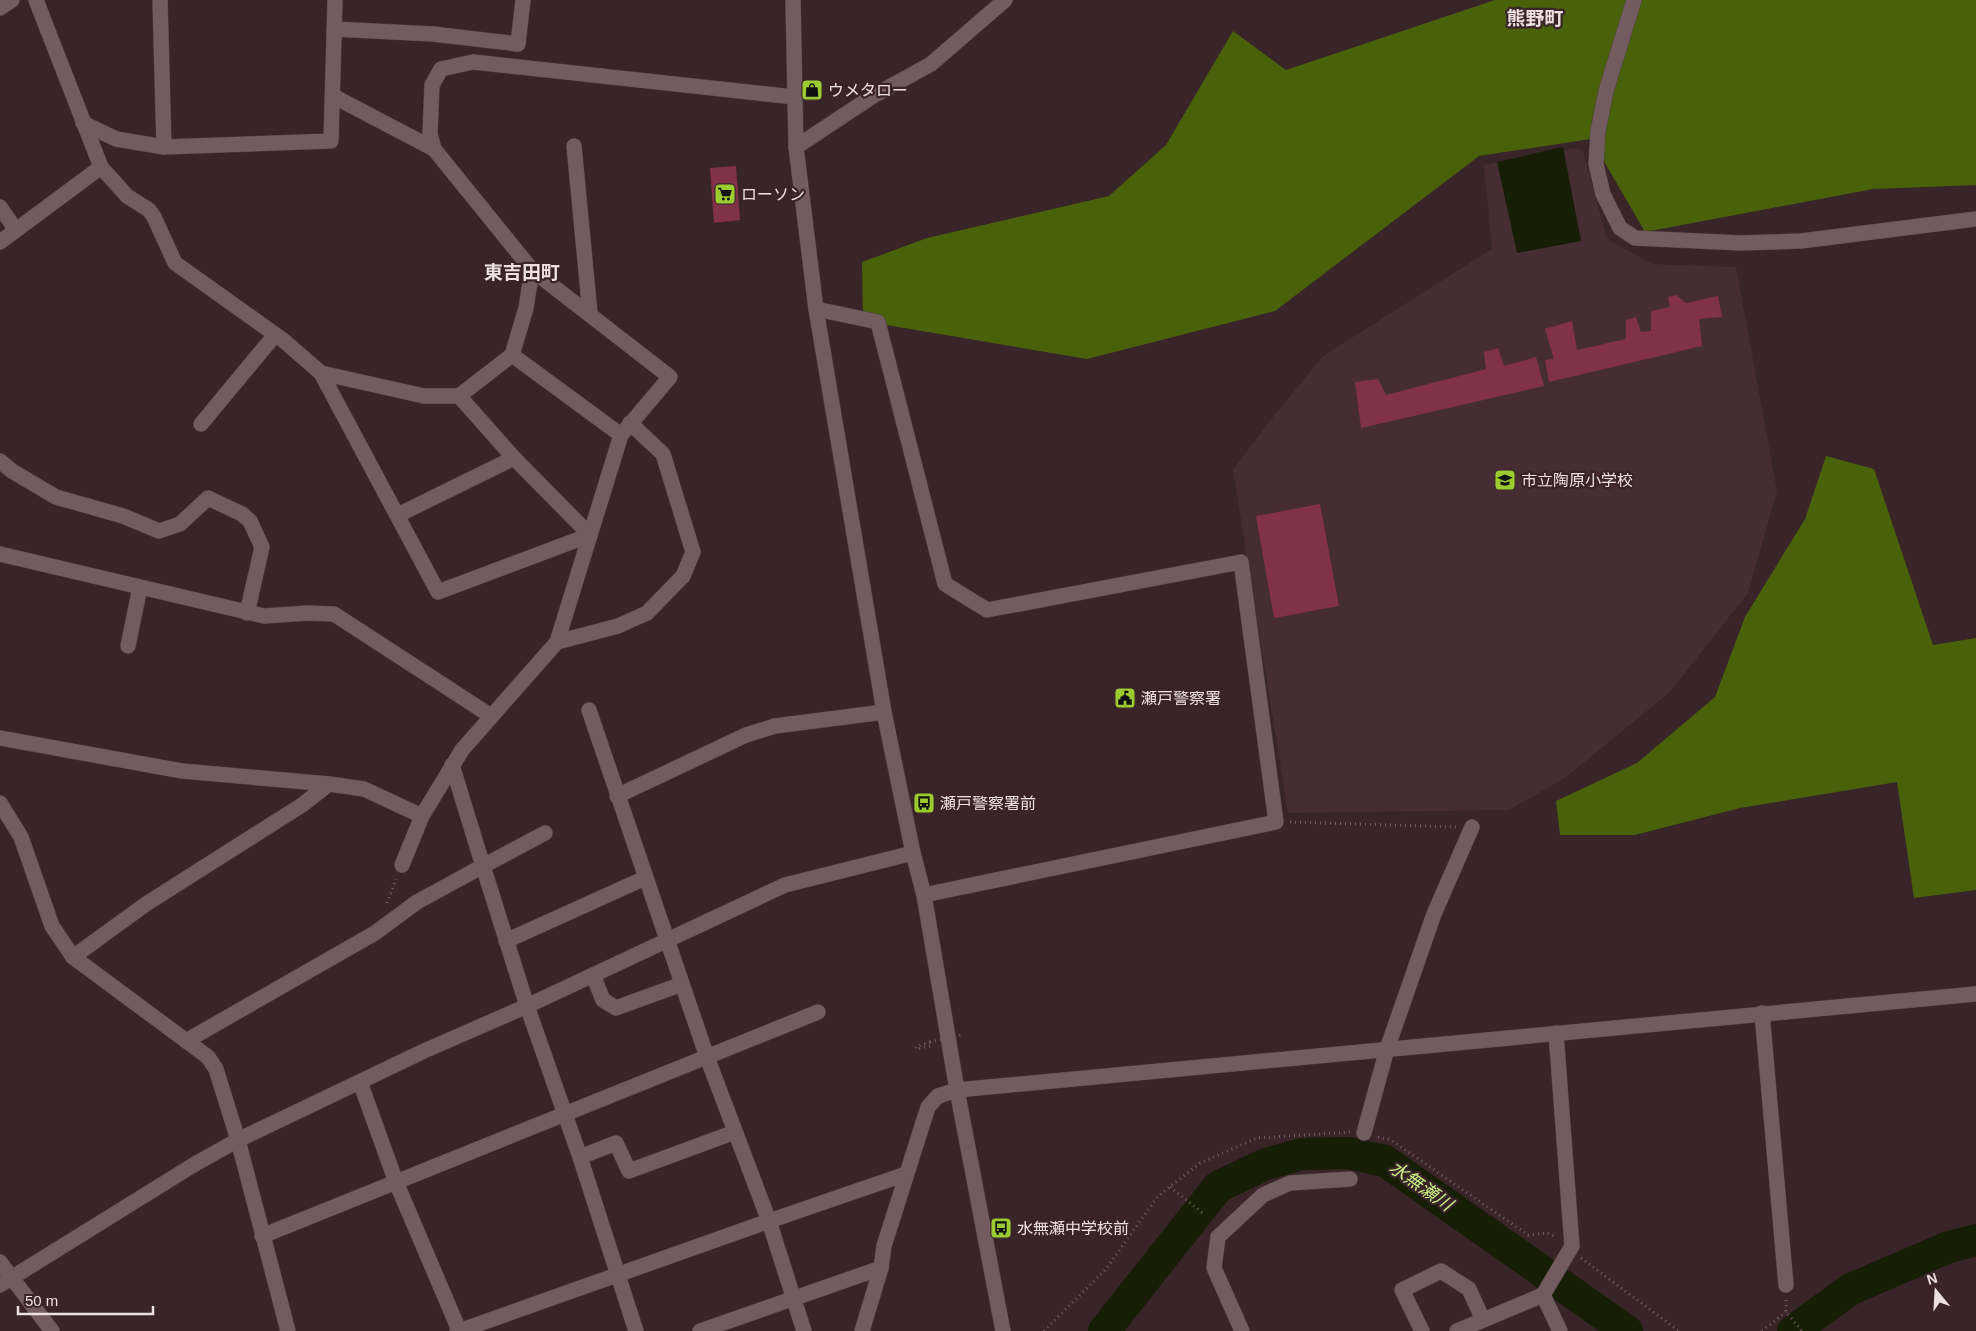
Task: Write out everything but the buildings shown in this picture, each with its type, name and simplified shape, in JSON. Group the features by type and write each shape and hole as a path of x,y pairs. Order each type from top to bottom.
{"street":[{"path":"0,8 12,0"},
{"path":"36,0 101,167 127,196 149,210 175,264 275,335 322,373 438,592 590,535"},
{"path":"160,0 164,147"},
{"path":"84,123 116,139 164,147 331,141 335,0"},
{"path":"334,29 433,34 518,44 523,0"},
{"path":"792,0 796,147 816,309 884,712 913,853 924,896 957,1090 1003,1331"},
{"path":"796,147 873,96 931,64 1005,0"},
{"path":"1634,0 1606,91 1598,131 1596,164 1602,194 1620,228 1635,238 1741,242 1801,241 1976,219"},
{"path":"434,149 430,134 432,85 442,69 473,62 794,97"},
{"path":"333,96 434,149 532,270 590,313 670,377 626,429 590,535 557,642 491,716 452,765 422,816 402,864"},
{"path":"574,146 590,313"},
{"path":"0,242 101,167"},
{"path":"0,207 16,230"},
{"path":"322,373 424,396 459,396 512,355 526,308 532,270"},
{"path":"816,309 878,322 945,584 987,610 1241,562 1276,822 924,896"},
{"path":"201,424 275,335"},
{"path":"512,355 663,454 693,552 683,576 646,613 618,626 557,642"},
{"path":"459,396 514,458 590,535"},
{"path":"398,515 514,458"},
{"path":"0,461 12,471 56,497 123,516 159,531 180,524 208,498 242,514 250,521 262,548 247,613"},
{"path":"0,554 247,613 264,616 308,613 334,614 491,716"},
{"path":"128,646 140,587"},
{"path":"589,710 707,1057 769,1221 804,1331"},
{"path":"617,796 746,735 775,726 884,712"},
{"path":"0,738 182,771 329,784 364,789 422,816"},
{"path":"452,765 527,1006 580,1157 636,1331"},
{"path":"74,957 146,904 302,804 329,784"},
{"path":"0,803 21,837 52,926 74,957 208,1058 216,1069 238,1140 288,1331"},
{"path":"1364,1133 1387,1049 1434,914 1472,827"},
{"path":"186,1041 375,933 418,902 545,833"},
{"path":"6,1282 195,1164 238,1140 360,1082 785,885 913,853"},
{"path":"506,941 645,878"},
{"path":"593,975 603,1000 616,1008 682,984"},
{"path":"862,1331 881,1268 884,1246 928,1107 938,1096 957,1090 1976,994"},
{"path":"262,1236 818,1012"},
{"path":"1762,1013 1786,1284"},
{"path":"1457,1331 1545,1291 1572,1246 1556,1033"},
{"path":"360,1082 396,1182 458,1331 906,1174"},
{"path":"580,1157 616,1143 629,1171 735,1132"},
{"path":"1242,1331 1214,1268 1218,1237 1263,1195 1290,1183 1350,1179"},
{"path":"0,1262 6,1282 52,1331"},
{"path":"700,1331 881,1268"},
{"path":"1422,1331 1402,1290 1441,1271 1469,1289 1483,1320"},
{"path":"1545,1291 1560,1331"}],"path":[{"path":"1276,822 1472,827"},
{"path":"385,907 402,864"},
{"path":"930,1044 961,1036"},
{"path":"1044,1331 1106,1268 1158,1196 1200,1163 1257,1138 1343,1131 1364,1133 1391,1140 1528,1235 1548,1233 1572,1246"},
{"path":"1170,1187 1204,1214"},
{"path":"1584,1261 1679,1331"},
{"path":"1762,1331 1786,1312 1802,1331"}],"shaded area":[{"path":"1563,147 1581,241 1517,253 1497,162"},
{"name":"市立陶原小学校","path":"1575,148 1583,151 1607,239 1652,264 1736,267 1777,491 1748,593 1670,692 1565,778 1509,810 1288,813 1233,470 1323,356 1492,249 1484,165"}],"green space":[{"path":"1495,0 1976,0 1976,185 1873,189 1645,232 1591,139 1479,156 1275,311 1087,359 863,321 862,262 927,238 1109,196 1166,145 1233,31 1286,70"},
{"path":"1826,456 1874,469 1933,645 1976,638 1976,890 1914,898 1897,782 1740,808 1635,835 1560,835 1556,801 1637,763 1715,697 1745,617 1805,519"}],"waterway":[{"name":"水無瀬川","path":"1104,1331 1218,1187 1266,1164 1302,1154 1348,1153 1385,1161 1627,1331"},
{"name":"水無瀬川","path":"1793,1331 1851,1289 1949,1247 1976,1240"}],"place":[{"name":"ウメタロー","path":"812,90"},
{"name":"ローソン","path":"725,194"},
{"name":"市立陶原小学校","path":"1505,480"},
{"name":"瀬戸警察署","path":"1125,698"},
{"name":"瀬戸警察署前","path":"924,803"},
{"name":"水無瀬中学校前","path":"1001,1228"}],"district":[{"name":"熊野町","path":"1535,18"},
{"name":"東吉田町","path":"522,272"}]}
